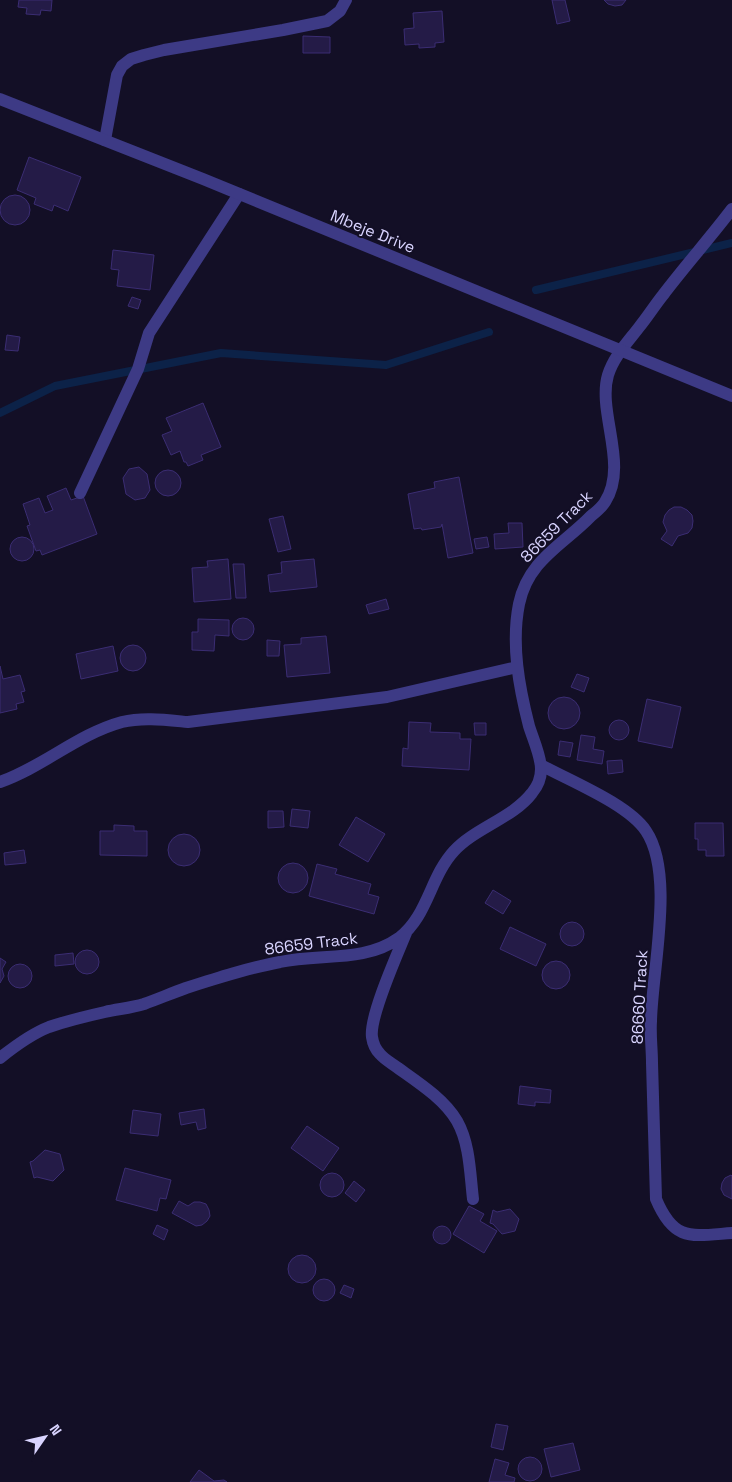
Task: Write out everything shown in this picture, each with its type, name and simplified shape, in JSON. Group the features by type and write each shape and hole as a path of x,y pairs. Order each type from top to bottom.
{"street":[{"path":"105,140 117,75 122,66 131,59 164,50 327,21 340,11 346,0"},
{"name":"Mbeje Drive","path":"0,99 239,194 732,396"},
{"path":"80,493 138,369 148,333 239,194"},
{"name":"86659 Track","path":"0,1058 19,1043 48,1028 107,1011 142,1004 248,969 283,961 353,956 374,951 397,939 407,931 425,905 438,872 454,851 473,835 524,802 534,791 540,777 541,765 527,716 517,667 516,633 519,604 527,578 544,556 584,524 605,502 612,486 614,468 605,390 609,373 620,351 661,296 732,209"},
{"path":"0,782 14,777 90,734 123,722 155,719 188,722 387,697 517,667"},
{"name":"86660 Track","path":"541,765 626,811 647,832 656,852 659,871 660,930 650,1023 656,1200 664,1217 672,1227 684,1233 698,1236 732,1233"},
{"path":"407,931 374,1014 372,1036 375,1047 381,1056 426,1088 456,1120 462,1131 466,1146 473,1199"}],"building":[{"path":"19,0 52,0 51,11 41,10 40,15 26,14 27,8 18,7"},
{"path":"552,0 565,0 570,21 557,24"},
{"path":"604,0 626,0 622,5 615,6 608,4"},
{"path":"442,11 444,42 435,43 435,47 419,48 419,44 405,45 404,29 414,28 413,13"},
{"path":"303,36 330,37 330,53 303,53"},
{"path":"29,157 81,177 68,211 54,205 52,211 34,204 36,198 17,190"},
{"path":"15,195 25,200 30,210 25,220 15,225 5,220 0,210 5,200"},
{"path":"113,250 154,255 150,290 117,286 119,270 111,269"},
{"path":"132,297 141,300 138,309 128,306"},
{"path":"7,335 20,337 18,351 5,350"},
{"path":"203,403 221,447 201,455 203,460 188,466 184,462 180,451 171,455 162,435 172,431 166,418"},
{"path":"139,467 147,474 150,490 145,498 135,500 126,494 123,478 129,469"},
{"path":"168,470 177,474 181,483 177,492 168,496 159,492 155,483 159,474"},
{"path":"459,477 473,553 448,558 442,524 441,527 422,530 421,528 414,529 408,494 435,488 434,482"},
{"path":"66,488 71,500 83,496 97,534 42,555 40,550 36,551 27,526 30,525 23,504 39,498 45,513 53,510 47,496"},
{"path":"674,507 681,507 687,510 692,515 693,521 692,528 688,533 678,536 672,546 661,539 667,531 663,522 665,515"},
{"path":"283,516 291,549 278,552 269,519"},
{"path":"508,523 522,523 523,547 495,549 494,534 509,533"},
{"path":"22,537 27,538 33,544 33,554 27,560 22,561 17,560 11,554 10,549 11,544 17,538"},
{"path":"487,537 489,547 476,549 474,539"},
{"path":"228,559 231,599 194,602 192,568 208,567 207,561"},
{"path":"314,559 317,587 270,592 268,575 282,573 281,562"},
{"path":"233,564 244,564 246,598 236,598"},
{"path":"386,599 389,609 369,614 366,605"},
{"path":"243,618 251,621 254,629 251,637 243,640 235,637 232,629 235,621"},
{"path":"198,619 229,620 229,636 215,635 214,651 192,650 192,632 198,632"},
{"path":"326,636 330,673 287,677 284,645 301,644 301,638"},
{"path":"267,640 280,641 279,656 267,656"},
{"path":"133,645 142,649 146,658 142,667 133,671 124,667 120,658 124,649"},
{"path":"113,646 118,671 81,679 76,654"},
{"path":"0,666 3,679 20,675 25,691 21,692 24,702 16,704 17,709 0,713"},
{"path":"577,674 589,678 584,692 571,687"},
{"path":"564,697 575,702 580,713 575,724 564,729 553,724 548,713 553,702"},
{"path":"647,699 681,707 672,748 638,741"},
{"path":"619,720 626,723 629,730 626,737 619,740 612,737 609,730 612,723"},
{"path":"409,722 431,723 430,732 460,733 460,739 471,739 469,770 402,766 403,748 408,749"},
{"path":"474,723 486,723 486,735 475,735"},
{"path":"581,735 595,737 593,749 604,751 602,764 577,760"},
{"path":"560,741 573,743 570,757 558,755"},
{"path":"622,760 623,772 608,774 607,761"},
{"path":"292,809 310,811 308,828 290,826"},
{"path":"268,811 283,811 284,827 268,828"},
{"path":"356,817 385,834 368,862 339,845"},
{"path":"695,823 723,823 724,856 706,856 706,850 698,850 698,839 695,839"},
{"path":"114,825 134,826 134,831 147,831 147,856 100,855 100,831 114,831"},
{"path":"184,834 190,835 195,839 199,844 199,856 195,861 190,865 184,866 178,865 173,861 169,856 168,850 169,844 173,839 178,835"},
{"path":"24,850 26,863 5,865 4,853"},
{"path":"293,863 299,864 307,872 307,884 299,892 293,893 287,892 279,884 278,878 279,872 287,864"},
{"path":"317,864 337,869 335,874 371,884 368,894 379,897 374,914 309,896"},
{"path":"493,890 511,901 503,914 485,903"},
{"path":"572,922 580,926 584,934 580,942 572,946 564,942 560,934 564,926"},
{"path":"510,927 546,944 536,966 500,949"},
{"path":"87,950 95,954 99,962 95,970 87,974 79,970 75,962 79,954"},
{"path":"73,953 74,964 55,966 55,955"},
{"path":"0,958 6,962 2,969 4,976 0,983"},
{"path":"556,961 566,965 570,975 566,985 556,989 546,985 542,975 546,965"},
{"path":"20,964 28,968 32,976 28,984 20,988 12,984 8,976 12,968"},
{"path":"520,1086 551,1090 550,1103 535,1102 535,1106 518,1104"},
{"path":"204,1109 206,1128 198,1130 196,1122 181,1125 179,1113"},
{"path":"133,1110 161,1114 158,1136 130,1133"},
{"path":"307,1126 339,1148 323,1171 291,1148"},
{"path":"45,1150 60,1154 64,1170 53,1181 34,1178 30,1162"},
{"path":"125,1168 171,1180 166,1199 160,1198 157,1211 116,1200"},
{"path":"332,1173 341,1176 344,1185 341,1194 332,1197 323,1194 320,1185 323,1176"},
{"path":"731,1175 732,1199 724,1195 721,1189 725,1178"},
{"path":"354,1181 365,1190 356,1202 345,1193"},
{"path":"179,1201 188,1206 194,1202 206,1204 210,1216 202,1225 196,1226 172,1213"},
{"path":"469,1206 484,1214 480,1221 497,1231 484,1253 453,1234"},
{"path":"510,1209 519,1219 515,1231 502,1234 490,1223 493,1210 497,1212"},
{"path":"157,1225 168,1230 164,1240 153,1234"},
{"path":"438,1226 446,1226 451,1231 449,1242 438,1244 433,1239 433,1231"},
{"path":"302,1255 312,1259 316,1269 312,1279 302,1283 292,1279 288,1269 292,1259"},
{"path":"324,1279 332,1282 335,1290 332,1298 324,1301 316,1298 313,1290 316,1282"},
{"path":"344,1285 354,1289 351,1298 340,1293"},
{"path":"496,1424 508,1426 503,1450 491,1447"},
{"path":"573,1443 580,1470 551,1477 544,1449"},
{"path":"530,1457 535,1458 541,1464 541,1474 535,1480 530,1481 525,1480 519,1474 518,1469 519,1464 525,1458"},
{"path":"495,1459 509,1463 505,1475 515,1478 514,1482 489,1482"},
{"path":"199,1470 214,1481 224,1480 227,1482 190,1482"}],"waterway":[{"path":"536,290 732,243"},
{"path":"0,413 55,386 221,353 386,365 489,332"}]}
